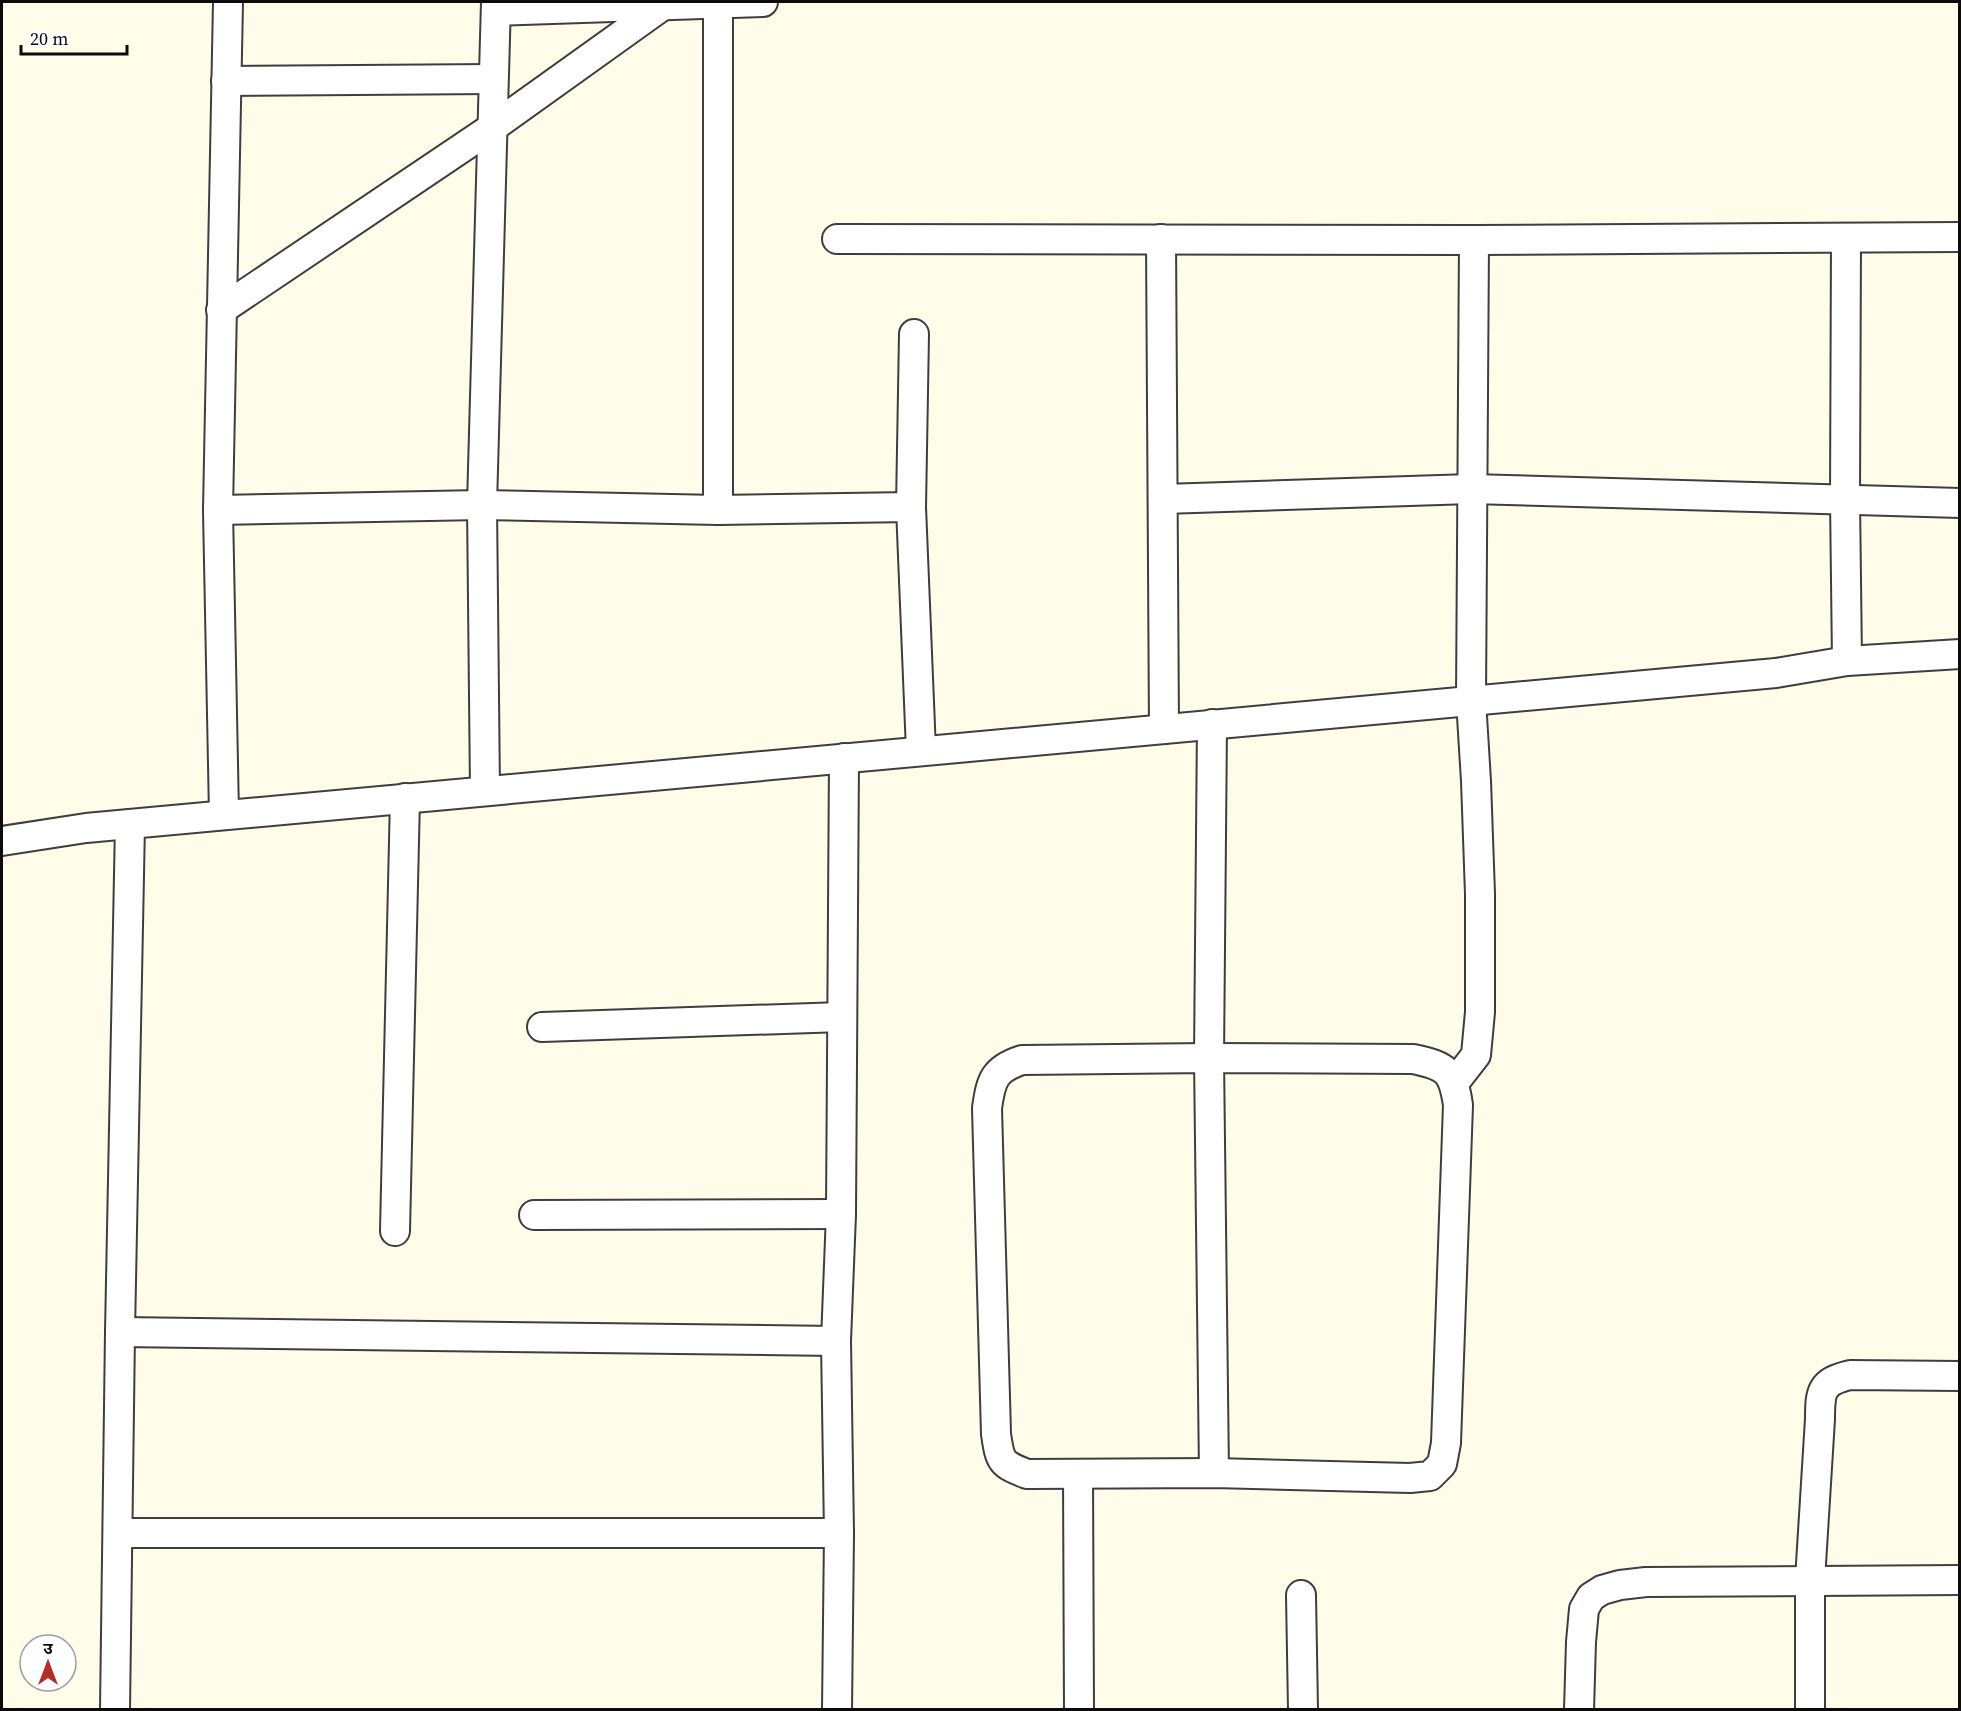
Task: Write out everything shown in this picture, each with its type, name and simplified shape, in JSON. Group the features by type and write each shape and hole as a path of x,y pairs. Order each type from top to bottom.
{"street":[{"path":"224,815 218,510 228,2"},
{"path":"485,791 482,505 496,6 662,6 763,2"},
{"path":"718,3 718,510"},
{"path":"221,310 493,127 662,6"},
{"path":"226,81 493,79"},
{"path":"837,239 1473,240 1959,237"},
{"path":"1846,238 1847,660"},
{"path":"1161,239 1164,729"},
{"path":"1455,1082 1476,1055 1480,1012 1480,894 1471,700 1473,240"},
{"path":"914,334 911,507 921,751"},
{"path":"1163,499 1472,489 1959,503"},
{"path":"218,510 482,505 718,510 911,507"},
{"path":"2,842 86,828 1776,673 1847,660 1959,654"},
{"path":"1212,724 1209,1058 1214,1473"},
{"path":"837,1710 836,1341 841,1214 844,758"},
{"path":"395,1231 405,798"},
{"path":"115,1710 130,824"},
{"path":"542,1027 842,1017"},
{"path":"1209,1058 1413,1059 1445,1069 1455,1082 1458,1128 1446,1443 1442,1464 1430,1476 1410,1479 1214,1473 1027,1474 1007,1467 999,1455 996,1434 987,1108 990,1089 996,1074 1007,1065 1022,1060 1209,1058"},
{"path":"534,1215 841,1214"},
{"path":"120,1332 836,1341"},
{"path":"1810,1710 1810,1580 1820,1401 1824,1387 1834,1378 1850,1375 1959,1376"},
{"path":"1078,1474 1079,1710"},
{"path":"118,1533 838,1533"},
{"path":"1579,1710 1584,1609 1591,1597 1602,1590 1646,1582 1959,1580"},
{"path":"1301,1595 1303,1710"}]}
